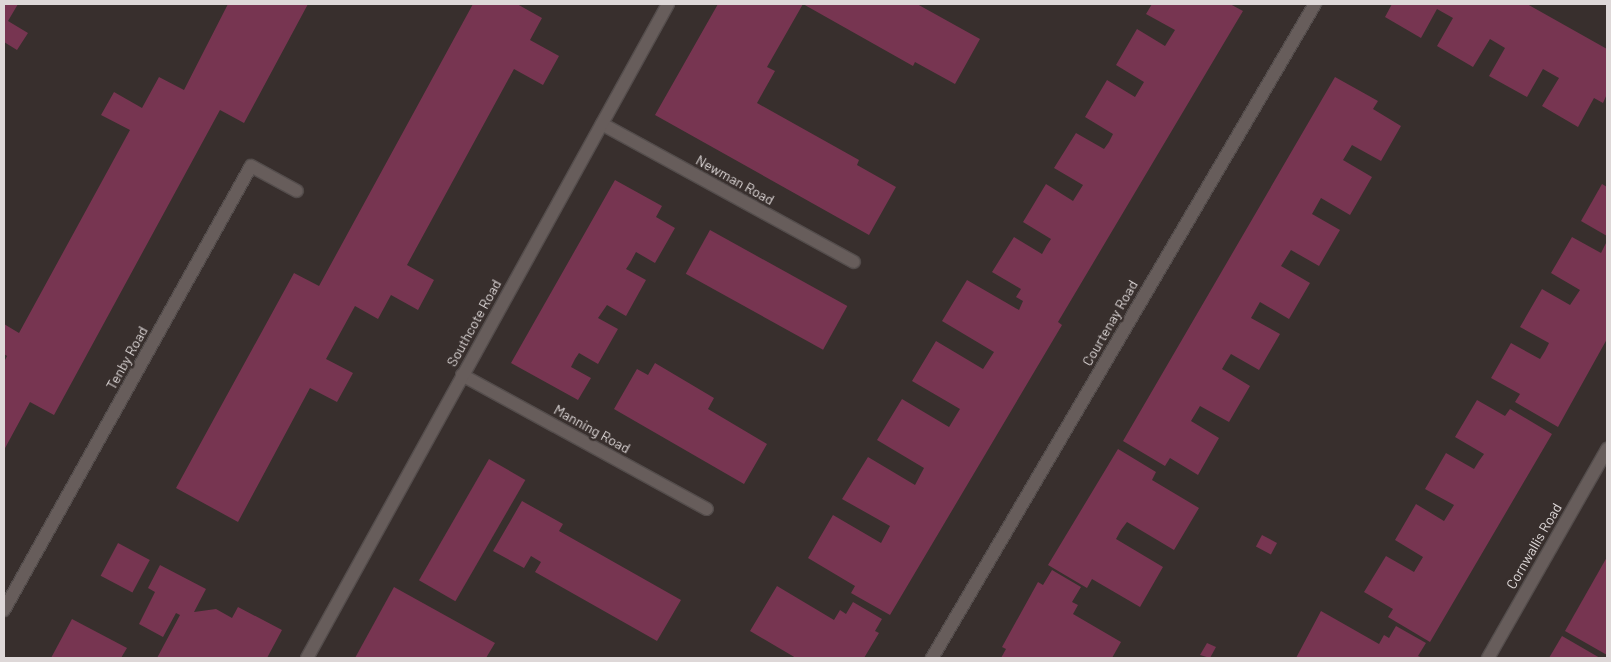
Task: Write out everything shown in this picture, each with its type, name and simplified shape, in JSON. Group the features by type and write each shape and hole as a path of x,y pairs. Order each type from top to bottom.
{"street":[{"name":"Southcote Road","path":"307,658 668,4"},
{"name":"Courtenay Road","path":"932,658 1315,4"},
{"name":"Newman Road","path":"602,124 854,262"},
{"name":"Tenby Road","path":"4,610 251,166 297,191"},
{"name":"Manning Road","path":"462,375 707,509"},
{"name":"Cornwallis Road","path":"1488,658 1607,449"}],"building":[{"path":"4,4 18,4 8,21 28,33 17,50 4,42"},
{"path":"228,4 308,4 244,123 220,110 54,415 30,402 4,450 4,362 7,356 4,354 4,324 19,333 130,130 101,115 114,92 142,108 159,77 184,90"},
{"path":"473,4 517,4 542,18 530,40 559,56 543,85 514,69 407,265 434,280 418,310 391,295 378,319 355,306 326,359 353,373 337,402 310,388 238,522 176,488 294,273 319,286"},
{"path":"718,4 803,4 767,67 775,71 757,103 859,160 857,165 896,187 869,235 655,115"},
{"path":"803,4 917,4 980,39 955,84 915,62 913,66"},
{"path":"1152,4 1230,4 1243,11 1058,322 1062,325 890,615 851,593 855,586 808,558 833,515 881,543 890,526 842,499 868,457 915,485 924,468 877,440 902,399 949,427 960,409 912,381 936,341 983,369 994,352 942,321 967,280 1019,310 1023,301 1016,297 1021,289 992,272 1014,237 1042,254 1051,239 1023,222 1046,184 1073,201 1083,185 1054,168 1076,133 1104,149 1109,142 1113,134 1085,117 1107,80 1135,97 1144,82 1116,65 1137,29 1165,46 1175,30 1146,14"},
{"path":"1392,4 1527,4 1607,49 1607,94 1603,103 1594,98 1578,127 1542,106 1559,78 1543,69 1527,97 1489,76 1505,48 1490,39 1473,67 1437,46 1453,18 1437,9 1421,38 1385,17"},
{"path":"1335,77 1378,101 1373,109 1401,126 1381,161 1352,145 1343,160 1372,177 1350,215 1321,198 1312,214 1340,230 1319,266 1291,250 1281,266 1310,283 1289,319 1260,302 1251,318 1280,334 1259,370 1231,354 1226,362 1222,369 1250,386 1229,422 1200,406 1191,421 1219,438 1198,475 1170,458 1165,466 1123,441"},
{"path":"615,180 662,206 656,217 675,228 655,263 636,252 626,269 646,280 626,316 607,305 598,318 618,329 598,364 579,353 575,359 571,367 591,378 578,400 511,363"},
{"path":"1602,184 1607,187 1607,236 1581,221"},
{"path":"710,230 847,306 823,350 686,274"},
{"path":"1572,237 1601,253 1607,241 1607,339 1558,427 1515,402 1520,394 1491,378 1511,343 1540,359 1545,351 1549,343 1520,327 1542,289 1570,305 1580,290 1551,273"},
{"path":"655,363 714,398 708,409 767,444 744,484 614,409 637,369 648,375"},
{"path":"1477,400 1505,416 1510,409 1552,434 1430,642 1388,617 1393,609 1364,592 1386,556 1414,572 1423,557 1395,540 1416,504 1444,521 1454,505 1425,489 1446,453 1474,469 1484,454 1455,437"},
{"path":"1118,449 1156,472 1152,480 1199,508 1174,550 1127,522 1121,530 1116,539 1163,567 1140,607 1092,579 1087,588 1048,565"},
{"path":"489,459 525,480 455,601 419,580"},
{"path":"522,501 563,524 559,531 681,600 657,641 535,572 541,562 531,556 524,568 493,551"},
{"path":"1262,535 1277,543 1271,554 1256,546"},
{"path":"118,543 150,560 132,593 101,576"},
{"path":"1607,557 1607,655 1565,631"},
{"path":"160,565 206,589 194,612 216,609 232,618 238,607 282,630 267,658 157,658 180,615 176,613 163,637 139,624 155,592 148,588"},
{"path":"1052,570 1081,587 1072,602 1078,605 1073,614 1121,642 1112,658 1001,658 1006,649 1002,647 1038,582 1043,585"},
{"path":"777,586 834,620 840,610 846,614 853,602 882,619 875,631 879,633 864,658 796,658 750,631"},
{"path":"394,587 495,643 486,658 355,658"},
{"path":"1321,611 1379,644 1384,635 1389,638 1396,626 1426,643 1418,656 1423,658 1296,658"},
{"path":"72,619 127,648 121,658 51,658"},
{"path":"1562,636 1600,658 1549,658"},
{"path":"1207,643 1216,647 1210,658 1200,655"}]}
